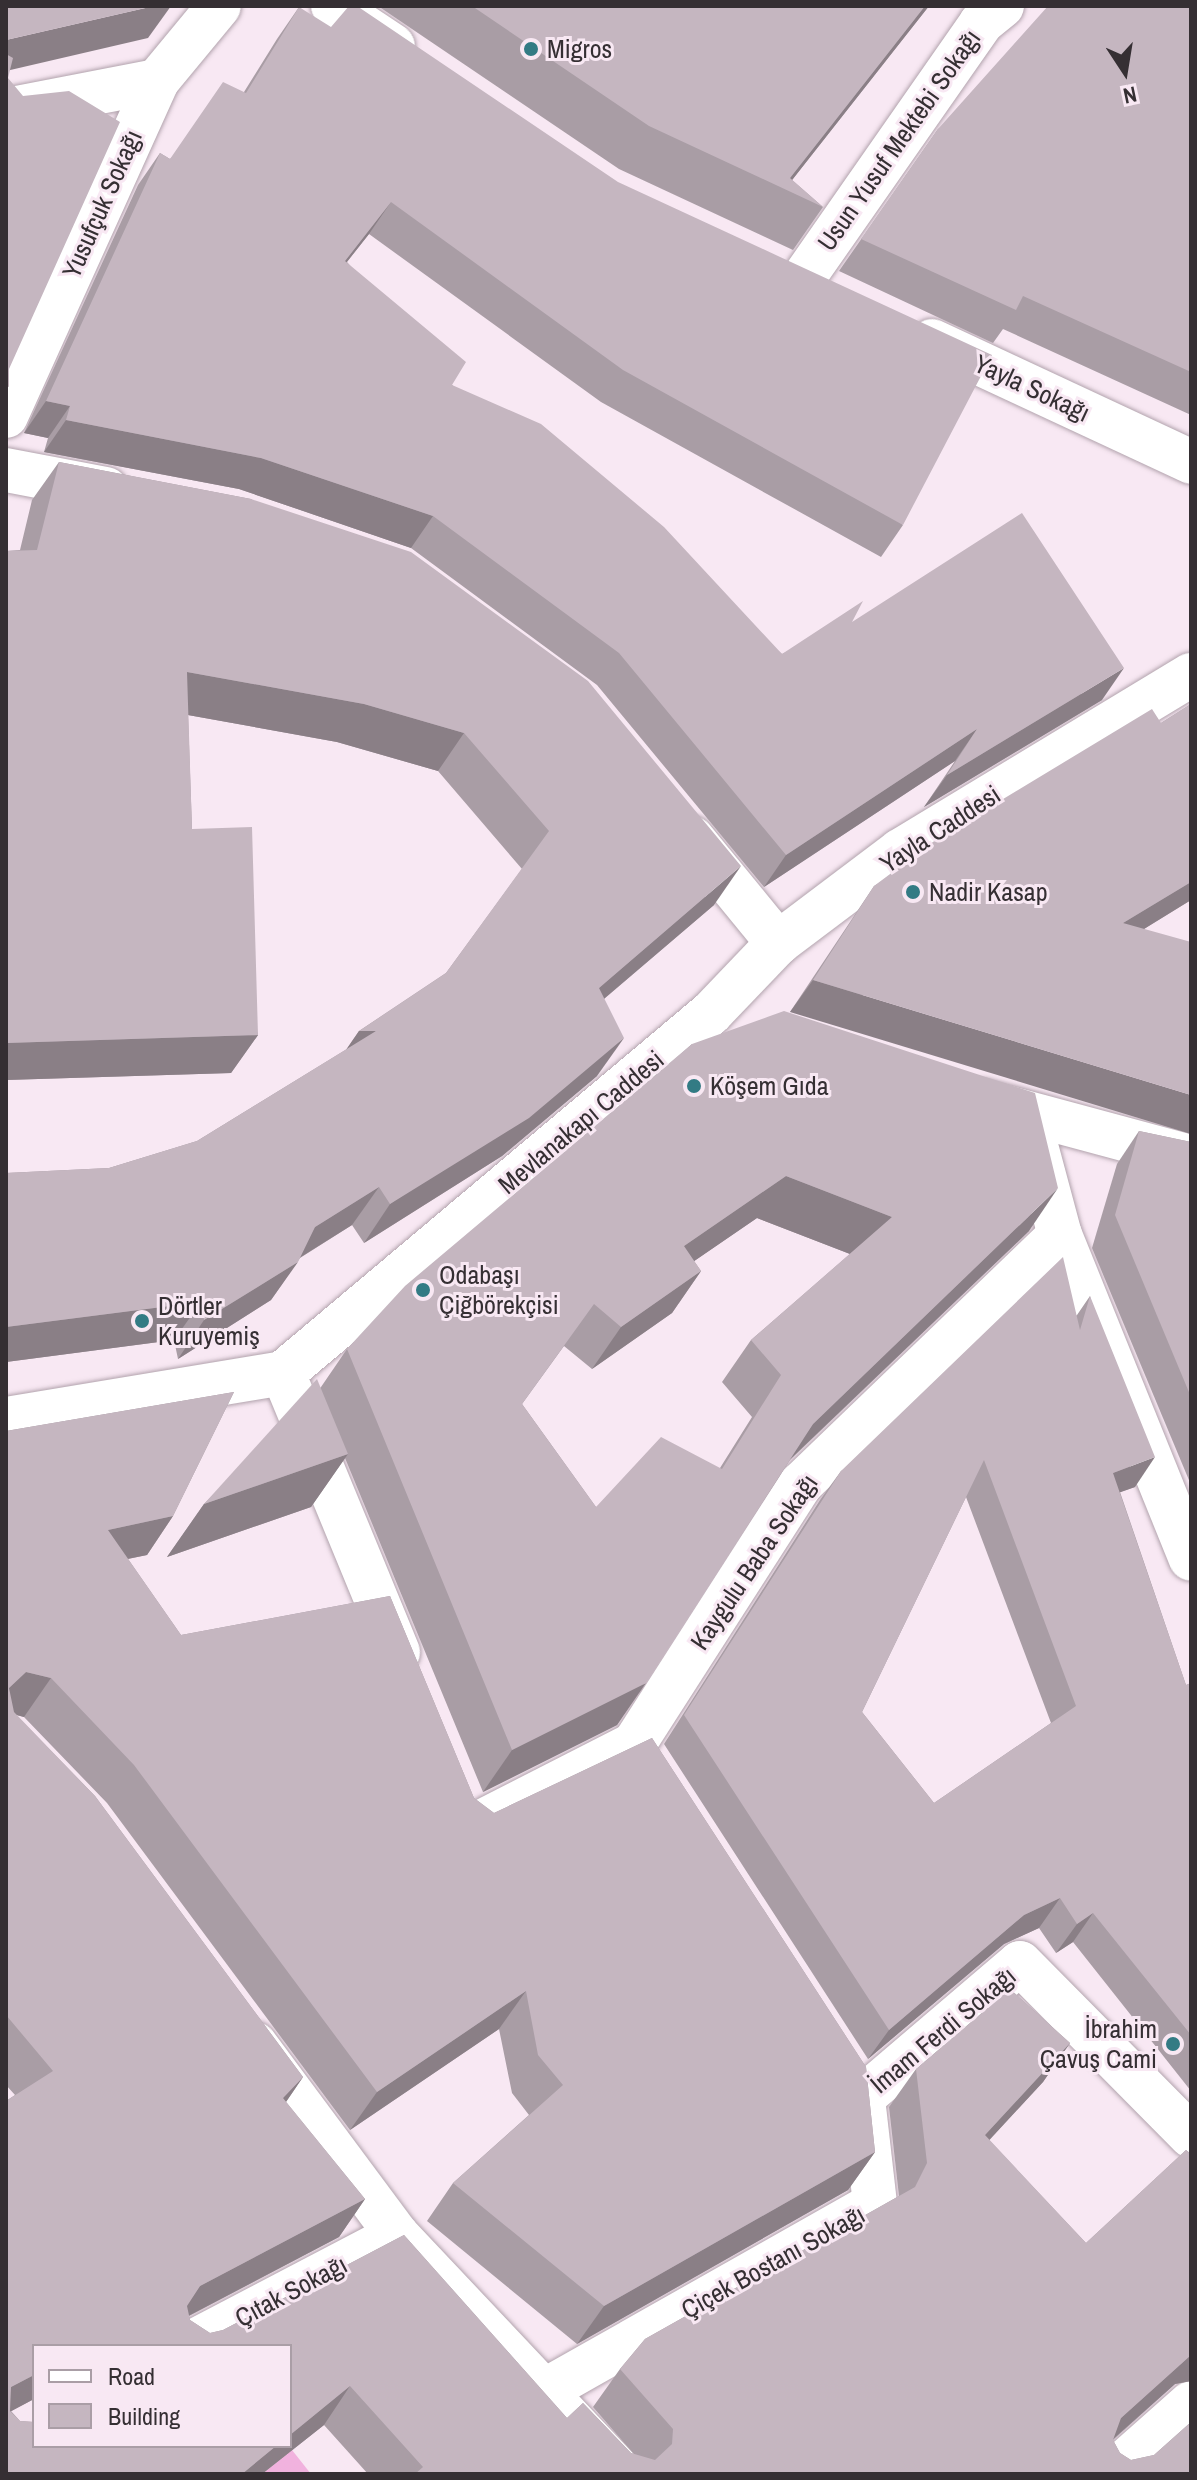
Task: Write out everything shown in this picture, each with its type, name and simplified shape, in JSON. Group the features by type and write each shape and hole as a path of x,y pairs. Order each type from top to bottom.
{"street":[{"name":"Yusufçuk Sokağı","path":"6,416 157,81 219,6"},
{"path":"333,6 424,68"},
{"name":"Usun Yusuf Mektebi Sokağı","path":"802,280 981,23 1002,6"},
{"path":"6,110 157,81"},
{"path":"760,261 845,300"},
{"name":"Yayla Sokağı","path":"888,320 1191,462"},
{"path":"6,470 141,496"},
{"name":"Yayla Caddesi","path":"711,1013 778,943 900,851 1191,675"},
{"path":"668,810 778,943"},
{"path":"711,1013 756,1028"},
{"name":"Mevlanakapı Caddesi","path":"283,1373 711,1013"},
{"path":"938,1087 1028,1116 1191,1157"},
{"path":"1028,1116 1060,1235 1191,1559"},
{"name":"Kaygulu Baba Sokağı","path":"634,1744 801,1484 1060,1235"},
{"path":"6,1419 283,1373 416,1696"},
{"path":"452,1783 470,1827 634,1744 659,1783"},
{"name":"İmam Ferdi Sokağı","path":"863,2097 1020,1963 1191,2136"},
{"path":"230,2009 397,2235 622,2474"},
{"name":"Çiçek Bostanı Sokağı","path":"544,2391 875,2204 863,2097 837,2057"},
{"name":"Çıtak Sokağı","path":"189,2344 397,2235"},
{"path":"1111,2474 1191,2403"}],"shaded area":[{"path":"292,2450 311,2474 262,2474"}],"building":[{"path":"6,6 154,6 6,40"},
{"path":"349,6 357,6 618,182 992,355 903,525 623,370 391,202 345,261 466,362 452,385 541,424 664,527 782,654 863,601 852,622 1022,513 1124,668 947,775 977,729 786,855 619,653 433,516 261,458 66,420 70,406 46,401 160,153 170,159 223,82 246,93 299,7 331,27"},
{"path":"472,6 925,6 790,178 823,207 649,126"},
{"path":"1048,6 1191,6 1191,372 1023,296 1016,310 861,239 938,129"},
{"path":"6,54 13,58 8,78 23,96 69,91 120,122 9,369 9,387 6,386"},
{"path":"59,462 251,499 411,552 588,681 741,866 599,988 624,1038 529,1118 390,1204 379,1187 315,1227 298,1262 204,1320 201,1302 6,1327 6,1173 109,1168 197,1141 376,1031 359,1031 446,973 549,831 464,733 364,704 187,672 192,829 252,827 258,1035 6,1043 6,551 37,550"},
{"path":"1191,704 1191,882 1123,923 1191,942 1191,1095 813,980 874,886 937,839 1152,709 1161,723"},
{"path":"784,1011 1035,1093 1058,1188 813,1424 646,1683 512,1750 347,1349 405,1286 692,1044","holes":["786,1176 892,1217 751,1340 781,1375 722,1469 661,1437 596,1507 522,1404 594,1304 621,1327 701,1271 684,1246"]},
{"path":"1139,1131 1191,1142 1191,1397 1115,1215"},
{"path":"1063,1257 1080,1330 1090,1296 1155,1457 1113,1473 1186,1685 1191,1683 1191,2035 1093,1913 1077,1924 1060,1898 1024,1915 889,2030 684,1715 841,1471","holes":["984,1460 1076,1706 934,1803 862,1712"]},
{"path":"317,1379 348,1454 204,1504"},
{"path":"234,1392 173,1516 108,1530 181,1635 390,1596 474,1798 494,1813 652,1738 866,2067 875,2152 604,2306 453,2183 563,2085 538,2055 526,1991 377,2092 134,1765 51,1678 26,1672 9,1688 14,1712 95,1796 303,2077 283,2098 365,2199 200,2286 187,2306 190,2320 210,2333 223,2330 404,2235 567,2418 583,2403 631,2453 655,2460 672,2444 673,2429 620,2369 645,2339 915,2187 927,2163 916,2069 1010,1989 1070,2043 985,2135 1086,2243 1186,2150 1191,2154 1191,2355 1121,2418 1113,2440 1120,2453 1131,2460 1154,2455 1191,2422 1191,2474 415,2474 423,2467 350,2386 292,2433 292,2344 32,2344 32,2376 11,2387 10,2411 20,2421 32,2422 32,2448 274,2448 242,2474 6,2474 6,2101 53,2071 6,2015 6,1431"}],"place":[{"name":"Migros","path":"531,49"},
{"name":"Nadir Kasap","path":"913,892"},
{"name":"Köşem Gıda","path":"694,1086"},
{"name":"Odabaşı Çiğbörekçisi","path":"423,1290"},
{"name":"Dörtler Kuruyemiş","path":"142,1321"},
{"name":"İbrahim Çavuş Cami","path":"1173,2044"}]}
